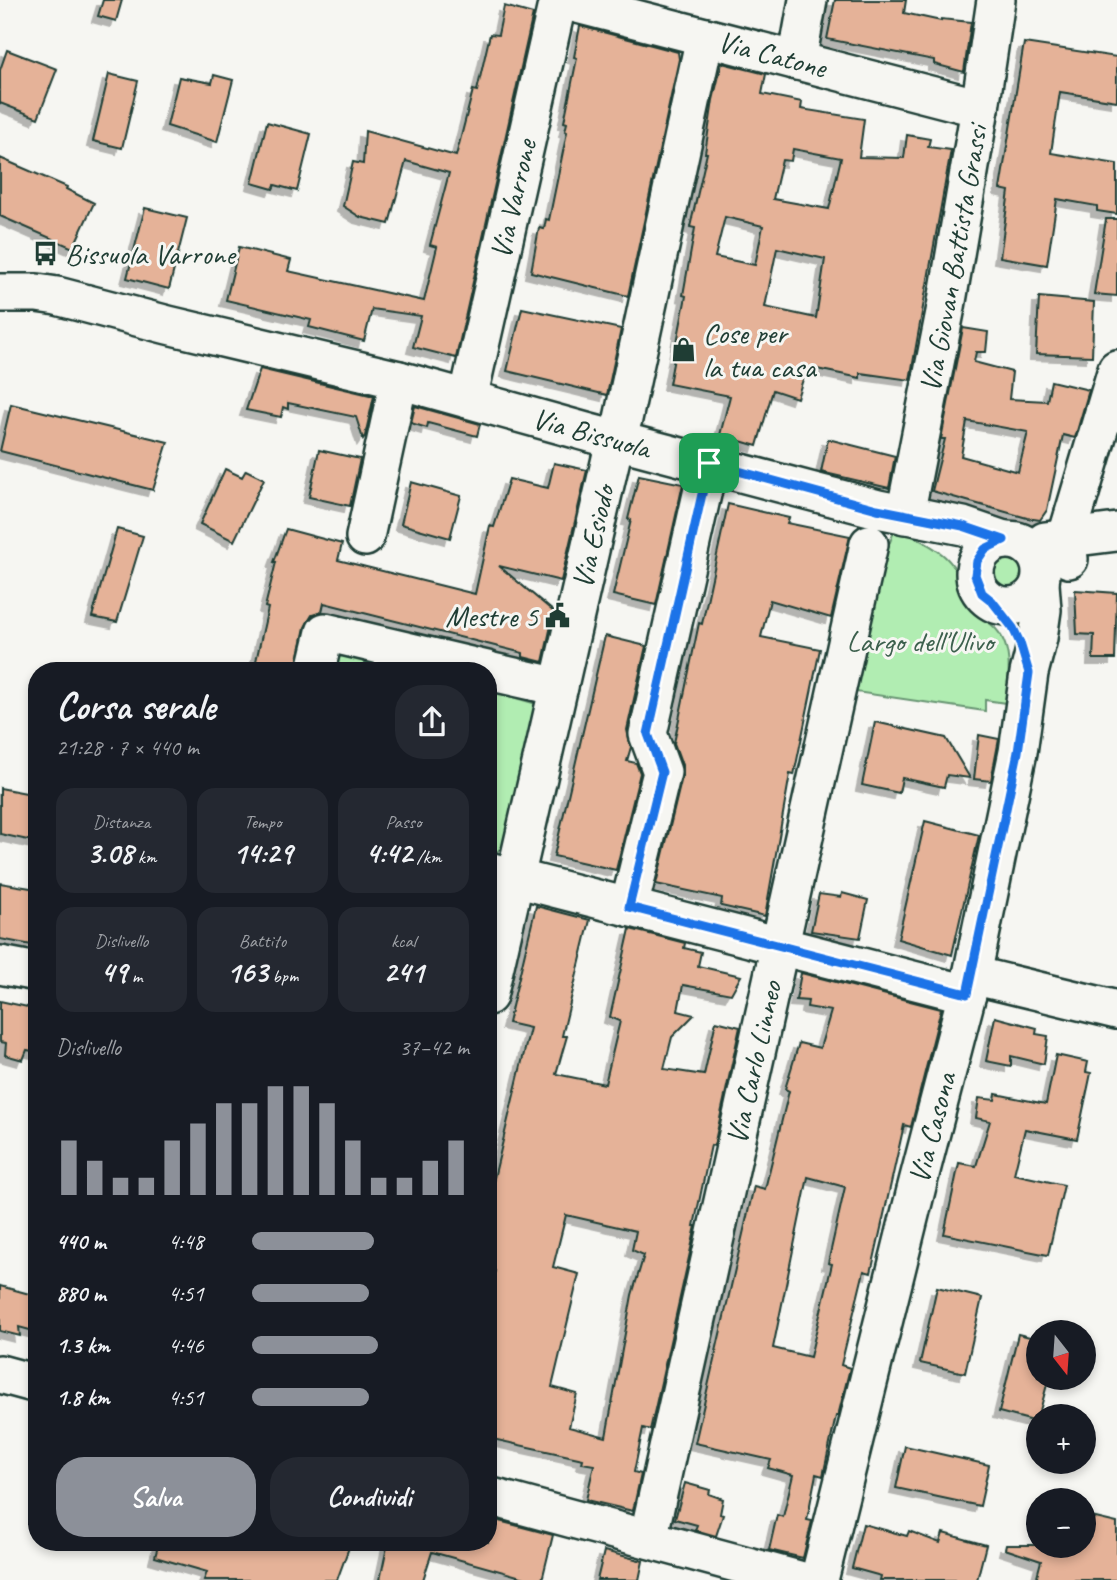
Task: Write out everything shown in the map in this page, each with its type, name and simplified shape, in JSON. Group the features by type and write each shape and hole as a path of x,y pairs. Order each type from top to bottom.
{"street":[{"name":"Via Catone","path":"560,0 980,108"},
{"name":"Via Varrone","path":"468,398 560,0"},
{"path":"797,61 808,0"},
{"name":"Via Giovan Battista Grassi","path":"905,515 946,307 996,0"},
{"name":"Via Esiodo","path":"497,918 502,874 559,687 705,37"},
{"name":"Via Bissuola","path":"0,293 27,292 57,296 399,380 905,515 963,526 1010,540 1054,565 1117,544"},
{"name":"Via Casona","path":"819,1580 970,985 1018,752 1029,673 1054,565 1117,369"},
{"path":"365,537 399,380"},
{"path":"629,907 662,772 648,734 709,463"},
{"name":"Via Bissuola","path":"905,515 955,547 984,592"},
{"name":"Via Bissuola","path":"1054,565 1117,532"},
{"path":"1010,540 991,545 981,554 975,568 984,592 1008,606 1024,602 1036,592 1054,565"},
{"name":"Via Carlo Linneo","path":"648,1539 869,544"},
{"name":"Via Casona","path":"984,592 1013,628 1029,673"},
{"path":"318,662 325,632 454,662"},
{"path":"497,672 559,687"},
{"path":"502,874 779,945 970,985 1117,1010"},
{"path":"0,965 28,970"},
{"path":"0,1374 28,1382"},
{"path":"497,1498 799,1580"}],"green space":[{"name":"Largo dell'Ulivo","path":"895,529 921,540 946,558 956,572 961,595 968,606 1000,634 1009,662 1006,703 985,700 985,711 849,691 882,540 890,542"},
{"path":"1007,556 1020,561 1025,574 1020,587 1007,592 994,587 989,574 994,561"},
{"path":"334,647 388,662 330,662"},
{"path":"497,693 540,705 516,831 498,851"}],"building":[{"path":"103,0 122,0 116,21 98,16"},
{"path":"835,0 906,0 904,13 941,21 971,22 964,72 934,64 934,60 827,39"},
{"path":"504,6 533,14 456,358 413,347 421,316 372,309 364,341 309,327 311,320 226,300 239,247 291,260 288,271 424,301 437,247 430,245 449,173 406,161 389,224 360,217 343,206 353,162 363,164 365,131 456,156 473,90 477,91 490,34 498,35"},
{"path":"580,26 678,52 679,59 628,296 531,272 539,228 544,229 546,219 549,220 567,132 567,123 564,122 577,58 574,57"},
{"path":"1024,43 1117,57 1117,101 1060,92 1051,153 1117,164 1117,214 1097,211 1097,206 1057,199 1047,265 1000,257 1009,191 1000,189"},
{"path":"7,50 57,69 38,118 0,103 0,70"},
{"path":"722,63 766,74 762,94 802,102 801,109 864,119 859,157 904,158 907,135 930,139 928,147 951,150 910,380 860,373 860,378 807,367 797,398 773,390 757,446 720,435 730,396 669,384 686,296 683,295 695,228 690,227 707,153 713,100","holes":["793,149 841,158 829,209 773,199 782,160 791,161","725,217 763,226 755,265 715,257","777,248 825,259 816,318 765,307"]},
{"path":"109,74 138,81 122,148 93,141"},
{"path":"214,75 233,80 217,142 167,126 179,77 212,83"},
{"path":"267,122 311,134 297,191 275,185 273,189 252,183"},
{"path":"0,158 67,187 66,189 94,203 73,248 0,216"},
{"path":"145,208 187,218 169,289 127,278"},
{"path":"1106,219 1117,219 1117,296 1094,294"},
{"path":"1039,297 1094,302 1092,356 1036,354"},
{"path":"522,308 621,329 607,395 507,371"},
{"path":"963,328 988,332 986,352 976,352 974,362 1012,372 1009,399 1047,401 1051,381 1089,390 1075,438 1063,435 1047,510 1040,520 932,491 945,439 941,439","holes":["967,421 1028,432 1018,472 961,456"]},
{"path":"260,369 374,396 365,436 363,439 356,417 288,403 288,409 283,407 281,417 246,410"},
{"path":"11,404 168,442 153,490 0,451"},
{"path":"415,406 480,424 477,436 428,423 427,428 411,423"},
{"path":"828,439 895,456 889,488 821,472"},
{"path":"319,450 360,459 350,506 309,497"},
{"path":"554,463 587,470 561,581 499,566 554,612 543,662 523,657 523,653 324,603 322,612 312,615 305,627 298,662 256,662 268,608 265,607 274,562 286,529 342,544 338,560 475,594 490,526 494,527 509,479 548,488"},
{"path":"225,469 242,477 246,470 264,479 234,541 200,524"},
{"path":"639,475 683,484 656,605 613,595"},
{"path":"411,482 461,496 450,538 401,524"},
{"path":"728,504 789,518 787,523 850,536 831,618 770,600 761,637 820,649 794,775 790,774 765,916 721,906 722,898 656,884 682,777 682,765 674,743"},
{"path":"117,529 143,536 117,622 92,617"},
{"path":"1075,590 1117,593 1115,659 1093,659 1094,635 1077,634"},
{"path":"605,636 646,646 627,730 631,747 627,761 636,763 640,773 616,870 554,856"},
{"path":"875,722 946,738 970,778 947,775 944,787 902,778 899,793 862,785"},
{"path":"979,735 999,739 991,781 974,779"},
{"path":"0,788 28,793 28,840 0,834"},
{"path":"925,821 979,835 952,955 898,939"},
{"path":"0,883 28,888 28,944 0,939"},
{"path":"842,893 868,900 860,938 811,931 819,894 841,897"},
{"path":"536,906 590,920 562,1036 567,1036 556,1074 605,1084 620,1021 610,1017 630,929 685,943 684,948 701,952 698,966 741,976 731,994 683,985 678,1011 694,1015 672,1037 664,1069 704,1075 716,1021 740,1027 714,1146 711,1145 696,1226 650,1430 643,1428 634,1472 641,1474 633,1511 586,1500 594,1465 582,1463 583,1459 497,1440 497,1166 530,1028 508,1023","holes":["566,1215 636,1231 632,1250 644,1255 632,1295 606,1437 569,1427 577,1394 552,1387 579,1274 553,1267"]},
{"path":"801,973 941,1009 911,1127 904,1125 871,1273 864,1271 841,1365 850,1368 823,1476 816,1474 807,1520 812,1521 803,1558 769,1550 777,1515 783,1517 793,1475 768,1468 771,1460 695,1443 754,1186 765,1189 789,1091 785,1089 799,1043 820,1048 831,1011 807,1007 808,1001 796,1000","holes":["808,1177 845,1187 828,1263 832,1264 810,1357 773,1348"]},
{"path":"0,1001 28,1007 28,1050 23,1060 5,1055 6,1043 0,1042"},
{"path":"995,1017 1037,1028 1036,1034 1048,1036 1044,1064 1011,1056 1011,1066 986,1061"},
{"path":"1056,1055 1088,1062 1086,1072 1091,1073 1077,1139 1025,1129 1014,1174 1064,1185 1048,1255 944,1234 959,1163 976,1166 990,1121 976,1118 979,1098 995,1100 996,1094 1046,1104"},
{"path":"0,1286 28,1294 28,1330 19,1327 20,1336 0,1331"},
{"path":"937,1287 982,1298 965,1373 920,1363"},
{"path":"1018,1334 1026,1336 1026,1390 1046,1390 1042,1404 1026,1404 1026,1419 999,1412"},
{"path":"905,1446 989,1465 980,1506 896,1488"},
{"path":"685,1483 710,1490 709,1494 723,1499 720,1514 723,1515 716,1536 695,1530 697,1525 675,1519"},
{"path":"1096,1518 1117,1523 1117,1580 1036,1580 1041,1561 1032,1558 1096,1558"},
{"path":"497,1521 553,1535 542,1580 532,1580 432,1552 423,1580 380,1580 386,1551 497,1551"},
{"path":"863,1524 907,1536 909,1531 940,1543 943,1533 986,1545 977,1580 880,1580 881,1576 852,1568"},
{"path":"1006,1545 1026,1545 1026,1556 1005,1549"},
{"path":"157,1551 348,1551 337,1580 204,1580 207,1572 155,1557"},
{"path":"604,1551 643,1561 639,1580 597,1580"}],"place":[{"name":"Bissuola Varrone","path":"45,254"},
{"name":"Cose per la tua casa","path":"683,350"},
{"name":"Mestre 5","path":"558,616"}],"route":[{"path":"709,463 877,509 963,526 1004,540 997,541 981,554 975,568 976,582 982,593 992,601 1013,628 1029,673 1018,752 967,994 629,907 662,772 648,734 709,463"}]}
